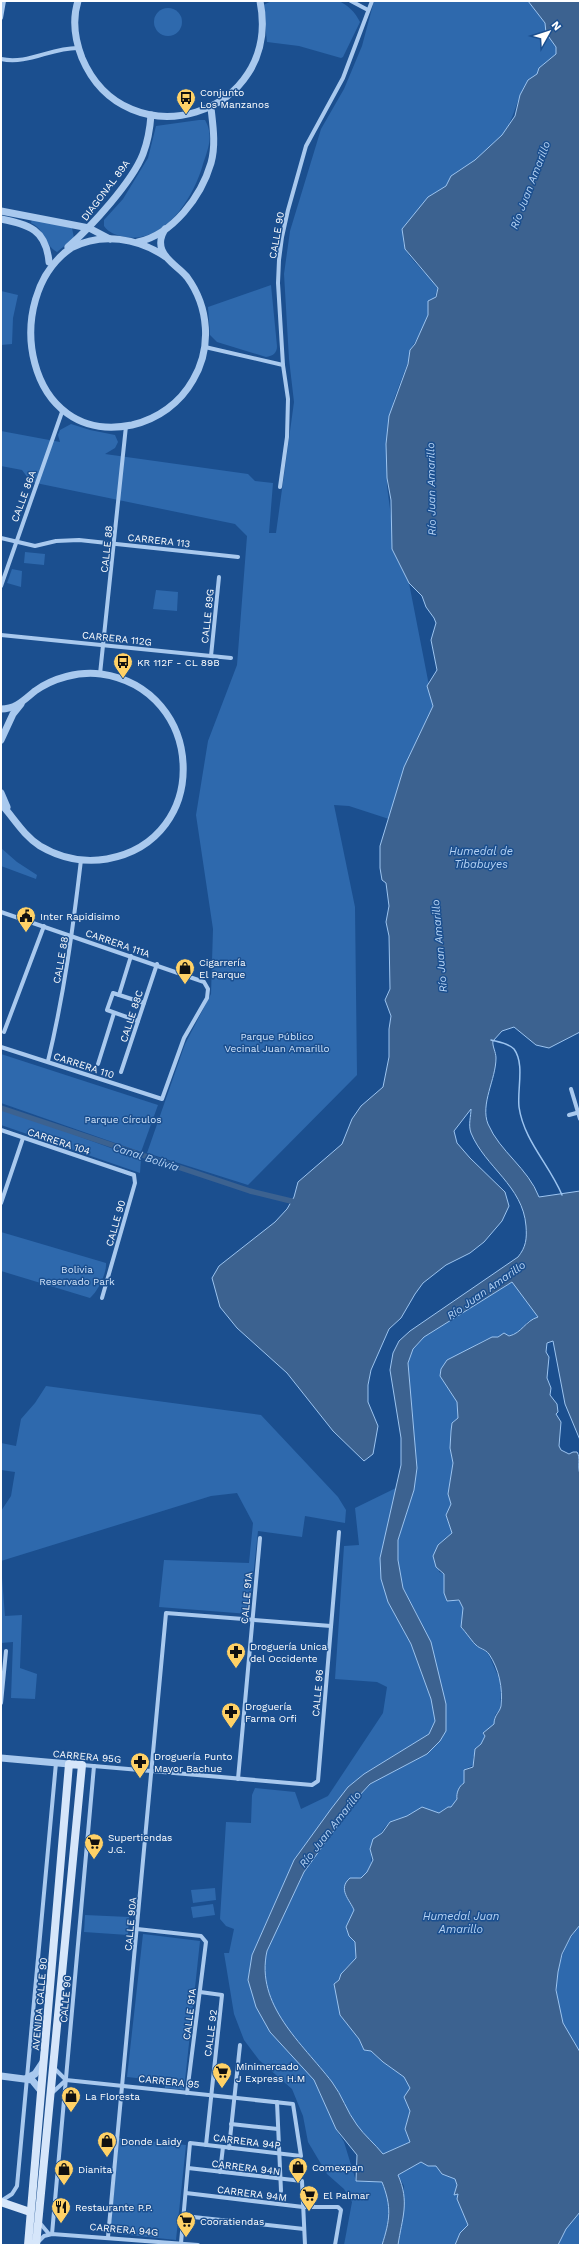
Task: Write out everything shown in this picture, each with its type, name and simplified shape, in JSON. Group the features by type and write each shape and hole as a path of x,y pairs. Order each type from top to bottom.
{"main road":[{"name":"CARRERA 95G","path":"69,1764 82,1765"},
{"name":"AVENIDA CALLE 90","path":"33,2244 30,2212 69,1764"},
{"name":"AVENIDA CALLE 90","path":"33,2244 39,2222 82,1765"},
{"path":"1,2202 30,2212 39,2222"}],"street":[{"path":"1,18 4,1"},
{"path":"78,1 75,28 78,48 86,68 104,89 114,98 132,109 151,115 181,116 211,108 230,96 240,85 256,60 262,39 263,16 260,1"},
{"path":"351,1 368,10"},
{"name":"CALLE 90","path":"280,487 287,437 288,399 283,365 279,260 288,210 306,146 343,78 372,1"},
{"path":"1,59 19,61 69,48 78,48"},
{"path":"137,242 152,238 165,229 185,211 201,188 211,163 214,135 211,108"},
{"name":"DIAGONAL 89A","path":"36,276 49,262 89,228 139,162 148,141 151,115"},
{"path":"1,211 89,228 110,239 137,242 166,257 187,277 201,303 206,332 205,347 194,380 178,400 160,414 126,426 97,426 73,418 62,412 39,392"},
{"path":"1,219 27,224 34,229 45,243 49,262"},
{"path":"89,228 88,236 90,241"},
{"path":"165,229 160,243 166,257"},
{"name":"DIAGONAL 89A","path":"62,252 90,241 110,239"},
{"path":"205,347 283,365"},
{"name":"CALLE 86A","path":"1,586 15,541 62,412"},
{"name":"CALLE 88","path":"100,674 115,544 126,426"},
{"name":"CARRERA 113","path":"1,538 35,546 66,540 238,557"},
{"name":"CALLE 89G","path":"211,656 220,577"},
{"name":"CARRERA 112G","path":"1,635 231,658"},
{"path":"1,709 11,708 22,702 40,688 66,676 100,674 123,679 139,687 154,698 166,711 180,740 184,760 184,780 172,814 162,828 149,841 134,851 117,857 99,860 81,860 52,852 27,836 1,804"},
{"path":"1,740 13,714 22,702"},
{"path":"1,793 9,813"},
{"name":"CALLE 88","path":"48,1061 59,1011 72,936 81,860"},
{"name":"CARRERA 111A","path":"1,912 157,964 206,985 207,998 184,1038 162,1099"},
{"path":"4,1032 44,926"},
{"path":"119,995 131,956"},
{"name":"CALLE 88C","path":"121,1072 157,964"},
{"path":"138,1021 107,1010 113,993 144,1003"},
{"path":"98,1064 114,1013"},
{"name":"CARRERA 110","path":"1,1047 162,1099"},
{"path":"572,1089 580,1119"},
{"path":"569,1115 579,1113"},
{"name":"CARRERA 104","path":"1,1130 134,1176"},
{"path":"1,1202 23,1138"},
{"name":"CALLE 90","path":"102,1298 135,1182 134,1176"},
{"name":"CALLE 96","path":"315,1784 318,1781 340,1532"},
{"name":"CALLE 91A","path":"238,1779 260,1538"},
{"name":"CALLE 90A","path":"108,2237 166,1613 252,1620"},
{"path":"252,1620 331,1626"},
{"path":"1,1703 6,1651"},
{"name":"CARRERA 95G","path":"1,1758 69,1764"},
{"path":"1,2202 12,2194 17,2186 56,1763"},
{"name":"CARRERA 95G","path":"82,1765 152,1772 312,1785 315,1784"},
{"name":"CALLE 90","path":"50,2234 66,2080 94,1766"},
{"name":"CALLE 91A","path":"137,1929 204,1937 206,1942 187,2093"},
{"name":"CALLE 92","path":"200,1992 222,1994 206,2145"},
{"path":"229,2148 240,2045"},
{"path":"27,2078 35,2074 43,2062"},
{"path":"51,2094 66,2080 54,2068"},
{"path":"1,2076 27,2078 36,2082 41,2091"},
{"name":"CARRERA 95","path":"66,2080 293,2104 301,2156"},
{"path":"277,2102 281,2192"},
{"path":"231,2124 278,2129"},
{"name":"CARRERA 94P","path":"188,2168 190,2143 301,2156"},
{"path":"220,2172 223,2147"},
{"path":"181,2243 188,2168"},
{"name":"CARRERA 94N","path":"188,2168 302,2181 303,2207"},
{"name":"CARRERA 94M","path":"186,2193 303,2207 340,2208 335,2245"},
{"path":"303,2207 305,2245"},
{"path":"184,2216 304,2229"},
{"path":"33,2244 50,2234 39,2222"},
{"name":"CARRERA 94G","path":"50,2234 108,2237 198,2245"},
{"path":"133,2245 134,2239"}],"green space":[{"path":"272,1 339,1 346,5 356,15 360,22 343,57 341,58 299,46 267,42 263,5"},
{"name":"Parque Público Vecinal Juan Amarillo","path":"374,1 528,1 545,23 546,33 556,47 556,54 539,68 537,74 530,78 525,85 507,128 502,135 473,162 455,173 444,188 428,198 404,230 403,242 410,257 438,288 422,331 410,350 410,357 394,399 387,431 387,486 392,524 392,549 409,583 433,706 404,767 389,819 349,806 334,805 355,907 357,1075 248,1185 147,1153 185,1044 211,994 213,929 196,815 208,741 237,665 247,536 235,524 31,482 22,470 1,466 1,431 60,442 58,435 60,430 71,424 90,430 115,435 118,442 115,448 105,454 248,474 255,481 273,483 269,533 276,533 294,402 289,359 284,274 290,231 321,129 344,89 362,46"},
{"path":"168,8 178,12 182,22 178,32 168,36 158,32 154,22 158,12"},
{"path":"205,120 208,126 210,137 208,148 199,177 193,190 176,216 165,226 153,233 139,237 125,237 110,232 104,226 104,220 123,199 148,158 156,126"},
{"path":"32,219 72,228 74,238 57,252 49,245 39,229 31,223"},
{"path":"271,285 277,346 274,354 266,357 217,342 210,335 208,307"},
{"path":"1,291 18,295 13,318 12,344 1,345"},
{"path":"25,552 45,554 44,565 24,563"},
{"path":"12,569 22,571 21,587 7,583"},
{"path":"156,590 178,592 177,611 153,609"},
{"path":"1,848 17,862 37,875 36,879 1,866"},
{"name":"Parque Círculos","path":"1,1054 158,1105 141,1152 1,1103"},
{"path":"1,1108 141,1159 140,1173 1,1125"},
{"name":"Bolivia Reservado Park","path":"1,1232 106,1263 105,1272 99,1286 90,1298 1,1271"},
{"path":"512,1282 538,1317 527,1322 524,1328 519,1332 485,1340 462,1355 447,1360 440,1376 457,1402 458,1418 452,1423 450,1436 453,1463 448,1494 451,1504 446,1515 452,1533 438,1545 439,1572 444,1574 446,1601 460,1601 463,1608 461,1627 481,1649 488,1653 501,1683 500,1709 495,1715 494,1724 483,1734 485,1736 481,1744 475,1749 476,1754 473,1757 473,1765 466,1769 464,1783 458,1792 457,1799 451,1807 447,1807 439,1813 420,1809 407,1816 392,1821 385,1827 370,1848 371,1860 369,1871 363,1877 350,1878 345,1893 354,1910 346,1929 355,1942 356,1958 345,1969 335,1985 340,2015 359,2039 364,2050 371,2051 383,2062 404,2077 410,2086 407,2104 410,2111 405,2129 410,2142 383,2154 357,2125 350,2115 336,2087 295,2038 274,2006 268,1989 265,1971 267,1951 304,1872 358,1797 370,1784 427,1754 440,1741 419,1618 403,1588 398,1560 398,1540 414,1490 417,1468 408,1363 413,1349 424,1337"},
{"path":"46,1386 261,1415 338,1497 346,1510 345,1523 305,1516 302,1537 258,1531 249,1614 159,1607 164,1560 249,1563 253,1523 237,1493 211,1496 1,1561 1,1511 11,1496 15,1472 1,1470 1,1443 16,1446 21,1419 35,1403"},
{"path":"398,1487 380,1558 388,1602 411,1644 431,1699 435,1721 429,1734 364,1774 348,1787 294,1860 252,1955 248,1980 296,2059 314,2080 336,2129 344,2142 356,2181 382,2182 389,2206 387,2228 383,2245 344,2245 352,2202 344,2189 327,2174 308,2142 303,2116 292,2089 259,2060 244,2040 234,2014 224,1953 229,1953 234,1929 226,1926 220,1919 226,1822 251,1823 252,1795 255,1788 295,1792 301,1809 328,1796 383,1713 387,1687 377,1682 335,1679 344,1546 359,1545 355,1508"},
{"path":"1,1565 5,1616 22,1615 20,1668 37,1674 35,1699 11,1698 13,1642 1,1643"},
{"path":"215,1888 216,1900 193,1903 191,1890"},
{"path":"213,1904 215,1915 193,1918 191,1907"},
{"path":"85,1915 129,1917 128,1935 84,1932"},
{"path":"580,1925 580,2052 570,2037 563,2021 558,2005 557,1988 558,1971 563,1955 570,1940"},
{"path":"143,1934 200,1941 184,2090 165,2088 165,2081 127,2077"},
{"path":"119,2138 186,2145 176,2240 110,2233"},
{"path":"421,2162 428,2166 436,2166 442,2174 455,2179 457,2186 455,2194 458,2194 457,2199 468,2225 460,2233 455,2245 398,2245 404,2186 398,2175"},
{"path":"580,2212 580,2245 558,2245 566,2229"}],"water":[{"path":"528,1 580,1 580,1032 549,1048 536,1045 514,1027 502,1031 493,1041 496,1056 494,1074 487,1100 486,1116 493,1134 528,1177 539,1197 580,1191 580,1440 565,1404 553,1341 547,1343 546,1352 549,1357 547,1378 551,1388 550,1395 557,1404 558,1412 556,1414 561,1422 559,1446 561,1450 569,1454 577,1452 579,1457 580,1474 580,1925 571,1936 562,1954 556,1990 563,2023 580,2052 580,2212 566,2229 558,2245 455,2245 460,2233 468,2225 457,2199 458,2194 454,2195 457,2185 455,2179 442,2174 436,2166 428,2166 421,2162 398,2175 404,2194 404,2210 398,2245 382,2245 387,2228 389,2206 382,2182 356,2181 357,2155 336,2129 314,2080 270,2032 256,2007 248,1980 252,1955 294,1860 348,1787 364,1774 429,1734 435,1721 431,1699 411,1644 388,1602 381,1579 380,1558 401,1465 401,1438 390,1370 393,1353 399,1341 410,1331 518,1257 523,1250 526,1239 526,1226 518,1199 503,1177 477,1145 471,1133 471,1109 454,1131 457,1143 470,1158 505,1192 509,1206 502,1221 484,1242 470,1253 446,1265 423,1283 401,1318 389,1329 371,1370 368,1385 368,1402 378,1426 373,1454 364,1461 333,1431 287,1373 237,1328 220,1307 212,1278 219,1266 275,1222 287,1209 294,1197 298,1182 342,1144 352,1119 361,1106 383,1087 389,1057 389,1029 391,1016 385,1000 390,989 389,936 386,922 389,906 386,883 382,880 380,868 380,846 404,767 433,706 427,686 437,670 431,640 436,623 426,607 422,596 409,583 392,549 391,500 387,478 386,444 389,416 408,364 410,350 415,344 428,315 428,301 436,297 438,288 405,249 402,229 428,197 446,186 451,176 475,160 502,135 515,116 520,95 528,80 537,74 539,68 556,54 556,47 546,33 545,23","holes":["512,1282 538,1317 509,1336 504,1333 498,1337 492,1337 447,1360 441,1369 440,1376 457,1402 458,1418 452,1423 451,1431 450,1448 453,1463 448,1494 451,1504 446,1515 452,1533 438,1545 433,1556 436,1567 444,1574 444,1593 447,1601 459,1600 463,1608 461,1627 475,1644 489,1654 498,1672 501,1686 501,1706 495,1718 494,1724 483,1733 485,1736 481,1744 475,1749 473,1767 464,1770 464,1783 459,1788 457,1792 457,1799 451,1807 448,1807 439,1813 422,1807 407,1816 390,1822 382,1833 373,1839 370,1849 373,1860 367,1872 361,1878 350,1878 346,1882 344,1890 354,1910 346,1927 349,1936 355,1942 356,1958 341,1974 339,1980 334,1984 340,2015 359,2039 364,2050 371,2051 383,2062 404,2077 410,2088 404,2097 410,2111 405,2129 410,2142 383,2154 357,2125 350,2115 336,2087 295,2038 274,2006 268,1989 265,1971 267,1951 304,1872 358,1797 370,1784 427,1754 440,1741 446,1731 446,1704 431,1642 403,1588 398,1560 398,1540 414,1490 417,1468 408,1363 413,1349 424,1337"]}],"waterway":[{"path":"491,1040 509,1045 514,1049 517,1055 520,1069 519,1107 522,1119 531,1142 557,1184 562,1195"},
{"name":"Canal Bolivia","path":"1,1108 250,1191 291,1201"}],"place":[{"name":"Conjunto Los Manzanos","path":"186,115"},
{"name":"KR 112F - CL 89B","path":"123,679"},
{"name":"Inter Rapidisimo","path":"26,933"},
{"name":"Cigarrería El Parque","path":"185,985"},
{"name":"Droguería Unica del Occidente","path":"236,1669"},
{"name":"Droguería Farma Orfi","path":"231,1729"},
{"name":"Droguería Punto Mayor Bachue","path":"140,1779"},
{"name":"Supertiendas J.G.","path":"94,1860"},
{"name":"Minimercado J Express H.M","path":"222,2089"},
{"name":"La Floresta","path":"71,2113"},
{"name":"Donde Laidy","path":"107,2158"},
{"name":"Comexpan","path":"298,2184"},
{"name":"Dianita","path":"64,2186"},
{"name":"El Palmar","path":"309,2212"},
{"name":"Restaurante P.P.","path":"61,2224"},
{"name":"Cooratiendas","path":"186,2238"}],"water label":[{"name":"Río Juan Amarillo","path":"530,185"},
{"name":"Río Juan Amarillo","path":"431,489"},
{"name":"Humedal de Tibabuyes","path":"481,857"},
{"name":"Río Juan Amarillo","path":"439,946"},
{"name":"Río Juan Amarillo","path":"486,1290"},
{"name":"Río Juan Amarillo","path":"330,1829"},
{"name":"Humedal Juan Amarillo","path":"461,1922"}]}
